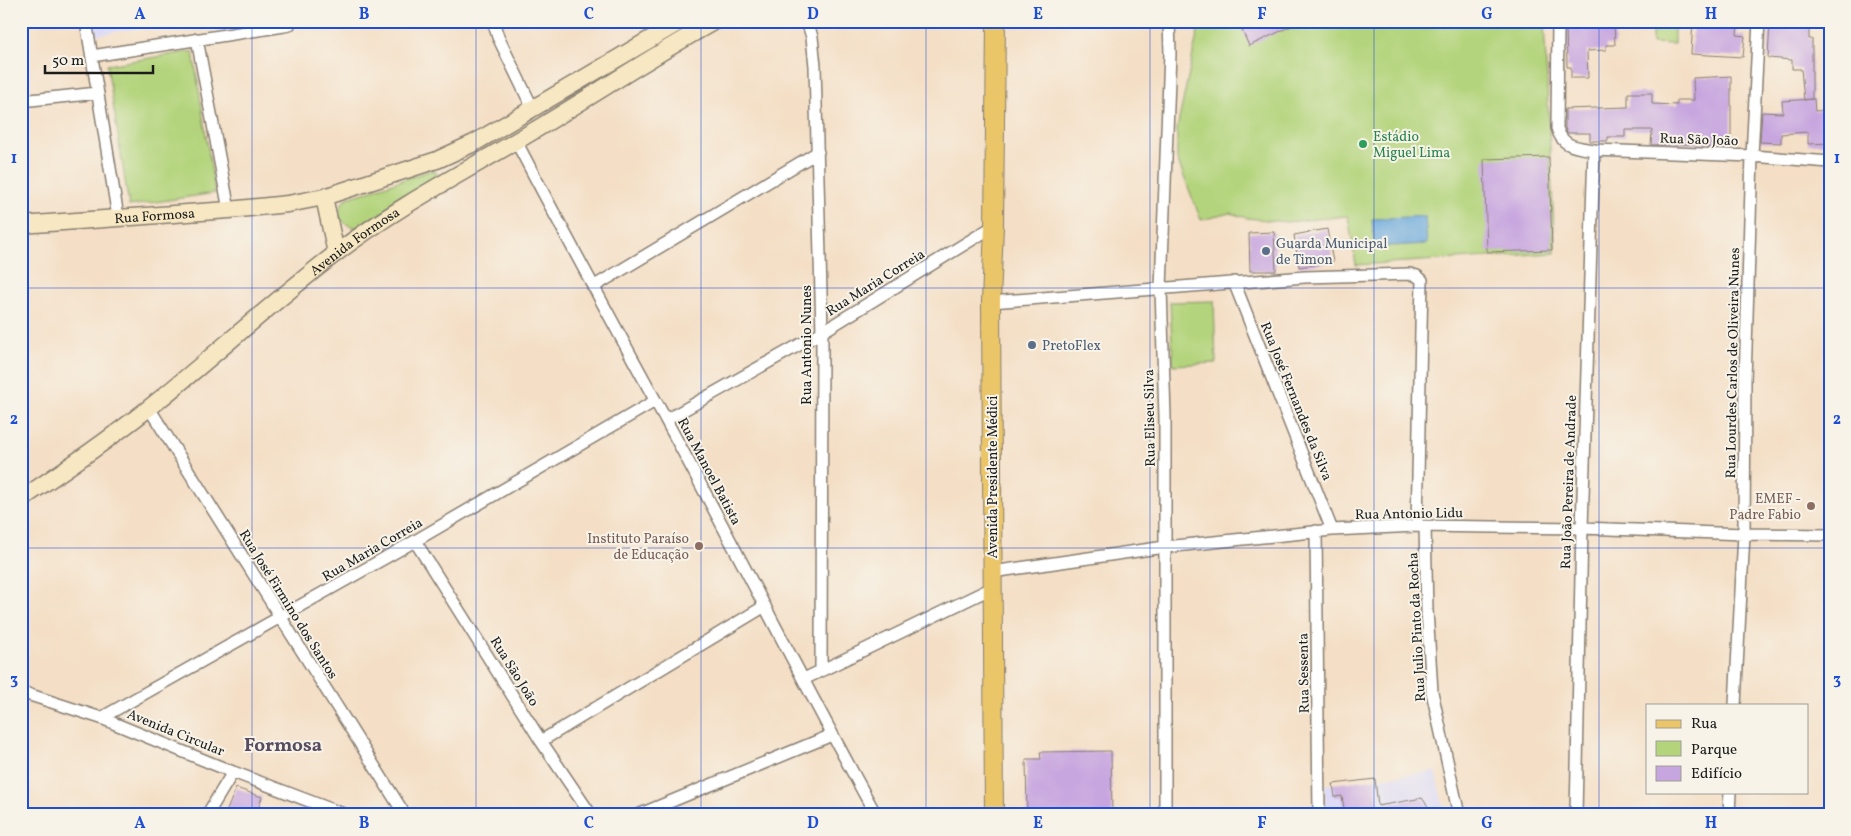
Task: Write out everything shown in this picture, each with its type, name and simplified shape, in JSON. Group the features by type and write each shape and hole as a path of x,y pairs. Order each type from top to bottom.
{"main road":[{"path":"336,253 324,197 437,160 474,143 680,21"},
{"name":"Avenida Presidente Médici","path":"994,815 991,302 994,226 996,21"},
{"name":"Avenida Presidente Médici","path":"995,139 1007,21"},
{"name":"Avenida Formosa","path":"21,499 149,408 336,253 449,179 516,141 710,22"},
{"path":"612,62 621,76"},
{"path":"437,160 449,179"},
{"name":"Rua Formosa","path":"21,225 229,210 288,204 324,197"}],"street":[{"path":"86,21 118,217"},
{"path":"493,21 498,36 533,109"},
{"name":"Rua Antonio Nunes","path":"807,21 812,37 815,66 822,332 820,670"},
{"name":"Rua Eliseu Silva","path":"1164,815 1165,417 1161,288 1170,53 1169,21"},
{"name":"Rua São João","path":"1558,21 1557,128 1559,135 1568,144 1578,148 1594,150 1752,156 1830,162"},
{"name":"Rua Lourdes Carlos de Oliveira Nunes","path":"1734,704 1744,534 1745,380 1752,156 1759,21"},
{"path":"92,56 284,26 291,22"},
{"path":"197,39 229,210"},
{"path":"21,101 98,93"},
{"name":"Rua Manoel Batista","path":"516,141 876,815"},
{"name":"Rua João Pereira de Andrade","path":"1576,815 1582,528 1594,150"},
{"path":"593,287 818,152"},
{"name":"Rua Maria Correia","path":"666,420 822,332 994,226"},
{"name":"Rua Julio Pinto da Rocha","path":"1234,282 1306,277 1410,274 1422,280 1421,526 1432,692 1459,815"},
{"path":"991,302 1234,282"},
{"name":"Rua José Fernandes da Silva","path":"1234,282 1332,530"},
{"name":"Rua Maria Correia","path":"102,718 416,541 655,401"},
{"name":"Rua José Firmino dos Santos","path":"149,408 405,815"},
{"name":"Rua Antonio Lidu","path":"804,678 992,580 1165,547 1316,531 1421,526 1582,528 1830,535"},
{"name":"Rua Sessenta","path":"1316,531 1319,815"},
{"name":"Rua São João","path":"416,541 590,815"},
{"path":"542,741 765,606"},
{"name":"Avenida Circular","path":"21,692 102,718 233,772 346,815"},
{"path":"638,815 832,735"},
{"path":"207,815 233,772"},
{"path":"1729,815 1730,794"}],"shaded area":[{"path":"93,21 184,21 95,35"},
{"path":"1435,771 1445,815 1325,815 1325,785"}],"green space":[{"name":"Estádio Miguel Lima","path":"1200,21 1544,21 1555,253 1356,265 1348,216 1287,222 1247,218 1230,213 1201,220 1177,159 1177,129"},
{"path":"1652,21 1674,21 1674,44 1652,43"},
{"path":"193,51 215,193 129,206 107,65"},
{"path":"432,170 437,173 439,180 357,228 346,224 340,218 340,209 345,199"},
{"path":"1214,301 1216,363 1173,365 1170,302"}],"water":[{"path":"1425,216 1427,244 1374,247 1372,219"}],"building":[{"path":"1261,21 1302,21 1249,46 1242,30"},
{"path":"1614,21 1615,45 1606,45 1606,50 1587,51 1588,78 1571,78 1571,67 1567,67 1566,22"},
{"path":"1693,21 1738,21 1737,35 1745,36 1743,57 1691,54"},
{"path":"1770,21 1809,21 1809,39 1812,39 1812,99 1804,100 1801,69 1792,69 1792,60 1768,58"},
{"path":"1731,76 1731,143 1651,145 1652,130 1625,130 1625,137 1608,137 1608,141 1590,141 1590,133 1567,133 1565,128 1565,109 1628,107 1628,93 1652,93 1652,104 1677,105 1677,100 1694,100 1693,78"},
{"path":"1814,99 1815,111 1827,110 1828,122 1830,122 1830,143 1808,144 1808,132 1781,134 1781,143 1760,142 1762,112 1783,113 1782,101"},
{"path":"1549,157 1552,250 1487,252 1484,159"},
{"path":"1327,229 1333,262 1299,267 1294,235"},
{"path":"1274,232 1276,271 1250,271 1249,233"},
{"path":"1111,751 1112,815 1027,815 1026,759 1041,759 1040,752"},
{"path":"1375,779 1378,806 1422,798 1434,815 1345,815 1342,796 1335,797 1333,784"},
{"path":"236,788 262,797 256,815 225,815"}],"place":[{"name":"Estádio Miguel Lima","path":"1363,144"},
{"name":"Guarda Municipal de Timon","path":"1266,251"},
{"name":"PretoFlex","path":"1032,345"},
{"name":"EMEF - Padre Fabio","path":"1811,506"},
{"name":"Instituto Paraíso de Educação","path":"699,546"}],"district":[{"name":"Formosa","path":"283,744"}]}
